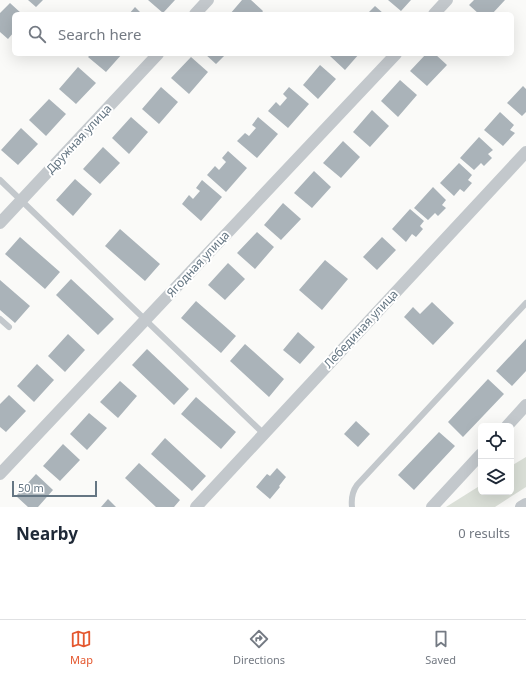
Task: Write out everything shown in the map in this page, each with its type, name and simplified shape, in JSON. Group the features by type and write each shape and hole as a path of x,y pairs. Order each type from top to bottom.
{"street":[{"path":"197,12 208,0"},
{"path":"436,12 447,0"},
{"name":"Дружная улица","path":"0,223 156,56"},
{"name":"Ягодная улица","path":"0,474 394,56"},
{"name":"Лебединая улица","path":"196,507 526,152"},
{"path":"510,423 526,405"},
{"path":"432,507 478,457"},
{"path":"521,507 526,504"}],"lane":[{"path":"0,180 264,434"},
{"path":"352,507 352,495 357,485 526,303"},
{"path":"0,319 9,327"}],"shaded area":[{"path":"526,457 526,487 514,495 514,464"},
{"path":"478,487 478,495 514,495 495,507 446,507"}],"building":[{"path":"28,0 43,0 36,7"},
{"path":"148,0 175,0 164,12 162,12"},
{"path":"242,0 251,0 263,11 262,12 232,12"},
{"path":"388,0 411,0 401,11"},
{"path":"474,0 505,0 494,12 477,12 469,5"},
{"path":"10,3 20,12 12,12 12,34 8,39 0,32 0,13"},
{"path":"375,6 382,12 369,12"},
{"path":"135,7 140,12 131,12"},
{"path":"89,56 120,56 106,72 88,57"},
{"path":"207,56 224,56 216,64"},
{"path":"330,56 357,56 345,70"},
{"path":"424,56 437,56 447,65 427,86 410,71"},
{"path":"191,57 208,72 189,94 171,78"},
{"path":"320,65 336,79 318,99 303,85"},
{"path":"78,67 96,83 76,104 59,89"},
{"path":"400,80 417,95 398,117 381,101"},
{"path":"523,86 526,89 526,112 522,116 507,103"},
{"path":"161,87 178,102 159,124 142,109"},
{"path":"289,87 309,104 288,128 268,111 276,102 280,106 287,98 283,94"},
{"path":"49,99 66,114 46,136 29,120"},
{"path":"372,110 389,126 370,147 353,132"},
{"path":"500,112 514,125 510,130 515,133 503,146 484,130"},
{"path":"131,117 148,132 129,154 112,138"},
{"path":"258,117 278,134 257,158 237,141 245,133 249,136 256,128 252,125"},
{"path":"21,128 38,144 18,165 1,150"},
{"path":"479,137 493,150 488,154 492,158 484,166 481,163 474,170 460,158"},
{"path":"343,141 360,157 341,178 323,163"},
{"path":"103,147 120,163 100,184 83,169"},
{"path":"228,151 247,168 226,192 207,175 215,166 219,170 226,162 222,158"},
{"path":"459,163 472,175 468,180 472,183 464,192 460,189 454,196 440,183"},
{"path":"314,171 331,187 312,208 294,193"},
{"path":"75,179 92,194 73,216 56,200"},
{"path":"202,180 222,197 201,221 182,204 189,195 193,199 200,191 196,188"},
{"path":"433,187 446,200 442,205 446,208 438,216 435,213 428,220 414,208"},
{"path":"283,203 301,219 281,240 264,225"},
{"path":"410,209 424,221 420,226 423,229 416,237 412,234 406,242 392,229"},
{"path":"120,229 160,264 145,281 105,246"},
{"path":"257,232 274,247 255,269 237,253"},
{"path":"20,237 60,272 45,289 5,254"},
{"path":"382,237 396,250 377,270 363,257"},
{"path":"325,260 348,279 322,310 299,290"},
{"path":"228,263 245,279 225,300 208,285"},
{"path":"71,279 114,319 98,335 56,295"},
{"path":"0,280 30,306 15,323 0,310"},
{"path":"196,301 236,336 221,353 181,318"},
{"path":"432,302 454,323 433,345 404,317 413,307 420,314"},
{"path":"298,332 315,347 300,364 283,350"},
{"path":"68,334 85,350 65,372 48,356"},
{"path":"526,339 526,371 512,386 496,371"},
{"path":"245,344 284,379 269,397 230,361"},
{"path":"147,349 189,389 174,405 132,365"},
{"path":"37,364 54,380 34,402 17,386"},
{"path":"488,379 504,394 463,437 448,422"},
{"path":"120,381 137,396 118,418 100,402"},
{"path":"9,395 26,411 6,432 0,427 0,404"},
{"path":"196,397 236,432 221,449 181,414"},
{"path":"89,413 107,428 87,450 70,434"},
{"path":"356,421 370,434 358,447 344,434"},
{"path":"439,432 455,446 414,490 398,475"},
{"path":"165,438 206,476 192,491 151,454"},
{"path":"63,444 80,460 60,481 43,466"},
{"path":"139,463 180,500 174,507 156,507 125,478"},
{"path":"277,468 286,477 270,499 256,487 267,474 270,476"},
{"path":"36,474 53,490 38,507 28,507 16,496"},
{"path":"108,499 116,507 101,507"}]}
